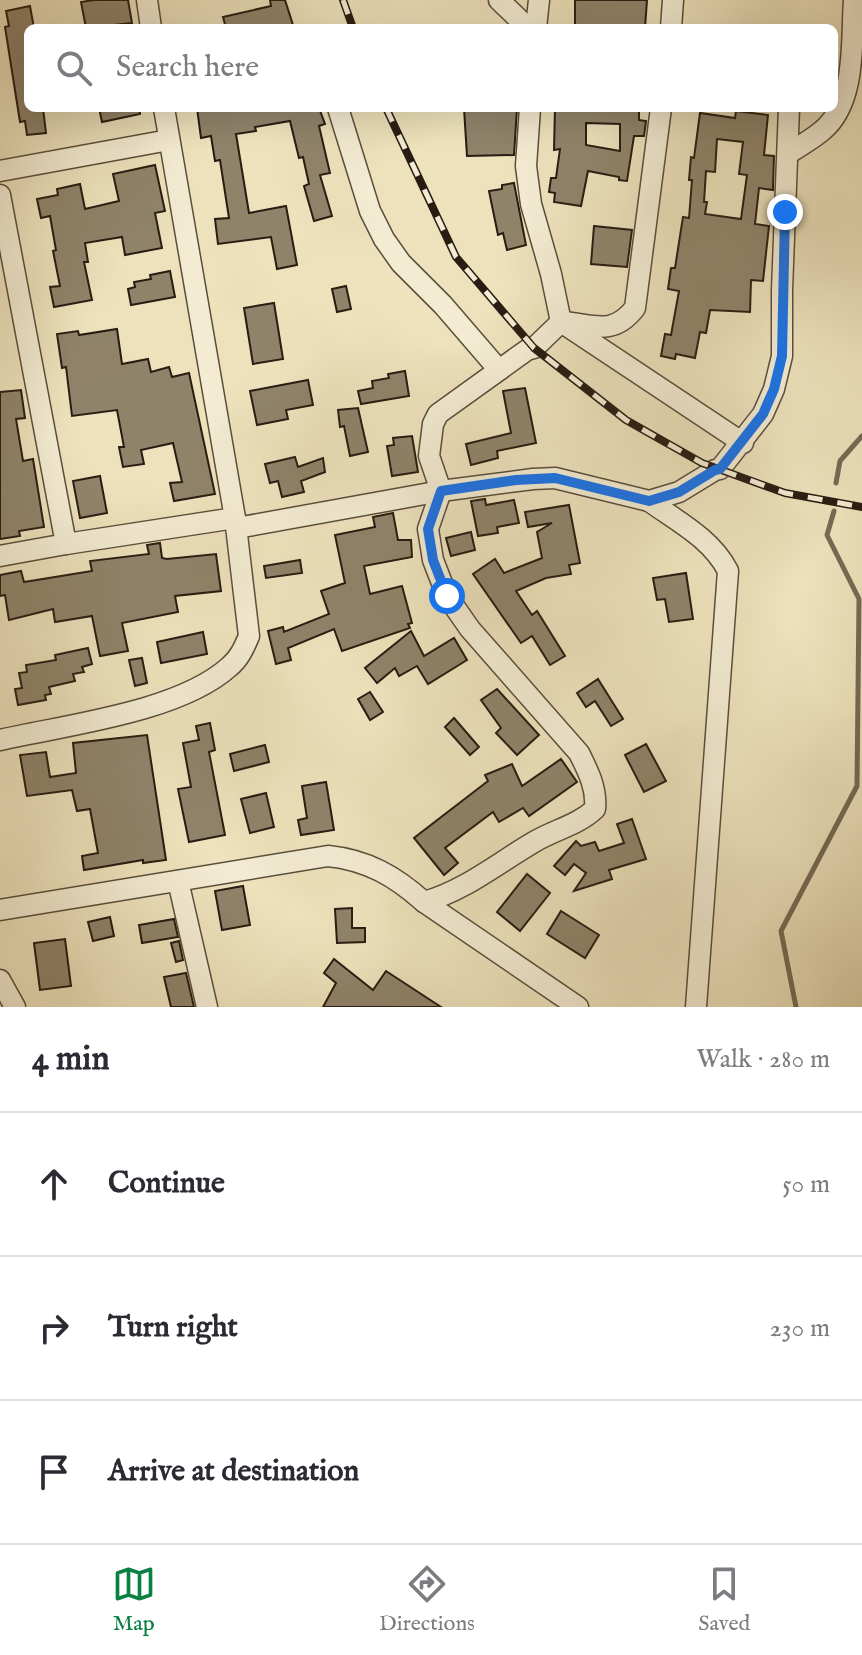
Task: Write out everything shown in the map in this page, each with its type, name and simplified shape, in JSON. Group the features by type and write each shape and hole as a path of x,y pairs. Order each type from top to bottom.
{"street":[{"path":"147,0 150,24"},
{"path":"499,0 524,24"},
{"path":"536,24 539,0"},
{"path":"671,24 673,0"},
{"path":"838,109 844,99 850,64 854,0"},
{"path":"0,740 154,706 207,682 229,668 242,653 249,636 236,523 165,112"},
{"path":"339,112 370,211 384,239 401,263 443,305 499,370"},
{"path":"530,112 526,166 531,204 561,322 743,443"},
{"path":"561,322 613,328 626,320 635,308 660,112"},
{"path":"649,501 679,492 720,469 743,443 769,402 782,356 789,112"},
{"path":"788,154 826,128 836,112"},
{"path":"0,171 169,140"},
{"path":"0,195 66,544"},
{"path":"424,902 445,896 537,840 587,817 595,809 596,797 590,775 579,753 470,629 447,596 433,560 428,529 441,491 429,456 433,424 447,406 534,348 561,322"},
{"path":"0,556 516,480 555,478 649,501 707,542 728,571 696,1007"},
{"path":"0,910 328,856 351,858 380,869 578,1007"},
{"path":"178,881 207,1007"},
{"path":"0,980 15,1007"}],"building":[{"path":"128,0 132,23 85,24 81,2"},
{"path":"270,0 285,0 293,24 225,24 223,17 271,6"},
{"path":"575,0 647,0 645,24 575,24"},
{"path":"30,6 33,24 24,24 24,112 43,112 46,133 27,135 25,121 20,122 5,27 9,26 6,11"},
{"path":"100,112 140,112 140,114 102,122"},
{"path":"198,112 320,112 325,124 319,126 330,173 320,175 332,216 314,221 304,186 309,184 303,157 299,158 290,121 236,134 249,213 286,206 297,265 277,269 271,237 218,244 215,219 229,218 220,160 215,161 211,136 201,138"},
{"path":"464,112 517,112 514,155 467,156"},
{"path":"555,112 639,112 639,120 646,121 644,136 634,136 627,181 588,171 581,206 554,202 555,193 549,192 551,178 556,178 560,149 554,150","holes":["586,123 620,124 620,151 586,145"]},
{"path":"736,112 768,115 764,155 774,156 773,190 759,188 755,224 769,226 763,281 751,280 750,312 710,310 706,333 700,332 695,358 676,354 675,359 661,356 665,334 671,335 679,291 668,289 671,268 675,268 683,217 689,218 691,157 694,158 700,113 735,118","holes":["717,139 743,142 739,174 747,175 741,219 705,214 706,171 715,172"]},
{"path":"155,165 165,211 155,213 162,248 125,255 122,237 85,243 88,262 84,262 92,300 54,307 50,287 60,286 53,251 56,250 50,216 41,218 37,199 58,195 57,189 80,184 85,209 119,201 113,174"},
{"path":"514,183 526,245 507,250 503,233 498,235 489,191"},
{"path":"594,226 632,230 627,267 591,264"},
{"path":"170,271 175,297 131,305 128,289 135,287 134,282"},
{"path":"346,286 351,309 337,312 332,289"},
{"path":"274,303 283,359 253,364 244,308"},
{"path":"117,329 122,364 148,359 151,372 169,367 172,377 189,373 215,494 174,501 170,483 182,482 173,443 141,450 144,464 123,467 119,447 124,447 117,410 72,416 66,367 62,368 57,334 78,331 79,335"},
{"path":"405,371 409,396 361,404 358,391 373,388 372,381 389,378 388,374"},
{"path":"308,380 313,405 286,410 288,419 257,425 250,391"},
{"path":"525,388 536,443 497,451 498,458 471,465 466,444 511,433 503,391"},
{"path":"21,390 25,418 16,419 23,461 33,459 44,527 19,531 20,536 0,539 0,392"},
{"path":"358,408 368,452 350,456 338,410"},
{"path":"412,436 418,472 392,476 387,446 394,445 393,438"},
{"path":"295,457 298,467 323,458 325,472 301,481 304,492 282,497 278,481 270,483 265,464"},
{"path":"100,476 107,513 80,518 73,481"},
{"path":"485,499 486,505 514,500 519,523 497,527 498,533 478,536 471,501"},
{"path":"569,505 580,563 569,565 571,574 546,578 516,591 532,615 537,611 565,656 550,665 532,636 521,643 473,574 495,559 504,573 542,558 537,532 552,523 528,527 525,512"},
{"path":"393,513 398,540 411,540 412,557 364,566 370,594 402,586 412,623 408,624 410,628 342,651 334,629 288,648 291,660 276,664 268,631 283,627 284,632 329,614 321,591 345,583 335,535 375,527 373,517"},
{"path":"471,532 475,550 451,556 446,538"},
{"path":"160,543 162,558 167,559 216,554 221,591 175,596 178,612 122,623 128,651 100,656 92,616 55,622 53,609 9,620 5,595 0,596 0,575 21,571 24,582 92,571 90,561 149,554 147,545"},
{"path":"300,560 302,573 266,578 264,566"},
{"path":"686,573 693,619 669,622 665,599 657,600 653,578"},
{"path":"411,631 424,656 454,638 467,660 428,684 417,666 399,676 395,668 377,683 365,668"},
{"path":"203,632 207,654 161,663 157,642"},
{"path":"88,648 92,664 82,667 84,672 73,674 75,681 49,687 51,694 45,695 46,700 18,705 15,689 22,688 19,673 27,672 26,665 56,660 55,655"},
{"path":"142,658 147,683 135,686 129,660"},
{"path":"598,679 623,719 611,726 595,701 586,707 577,693"},
{"path":"497,689 539,735 517,755 496,733 501,728 481,700"},
{"path":"370,692 383,712 370,720 358,699"},
{"path":"454,718 479,747 470,755 445,727"},
{"path":"210,723 215,750 209,752 225,835 189,842 178,789 191,787 183,743 199,740 196,726"},
{"path":"147,735 166,860 143,863 143,860 84,870 82,856 98,853 90,809 77,811 72,790 27,796 20,755 46,752 50,777 76,773 73,743"},
{"path":"646,744 666,781 644,792 625,755"},
{"path":"265,745 269,762 234,771 230,754"},
{"path":"561,759 577,782 529,816 523,808 499,822 493,812 445,848 458,863 444,875 414,838 488,781 485,775 512,764 522,786"},
{"path":"326,782 334,830 301,835 298,820 307,818 302,786"},
{"path":"266,793 274,827 250,833 241,799"},
{"path":"632,819 646,859 609,870 612,879 574,891 586,873 574,864 565,875 554,866 576,841 581,846 595,842 599,851 624,843 617,824"},
{"path":"527,874 550,893 520,931 497,912"},
{"path":"243,886 250,925 222,930 215,891"},
{"path":"352,908 352,928 365,928 365,942 337,943 335,909"},
{"path":"561,911 599,935 585,958 547,934"},
{"path":"110,917 114,936 93,941 88,922"},
{"path":"174,919 178,937 142,943 139,925"},
{"path":"65,939 71,986 40,990 34,943"},
{"path":"179,941 183,960 176,962 171,943"},
{"path":"334,959 373,990 386,971 441,1007 323,1007 336,983 324,973"},
{"path":"186,973 194,1007 171,1007 164,977"}],"waterway":[{"path":"836,483 840,461 862,436"},
{"path":"796,1007 781,931 857,786 859,599 827,535 834,511"}],"railway":[{"path":"343,0 352,24"},
{"path":"388,112 456,257 534,348 626,420 702,463 785,493 862,507"}],"route":[{"path":"447,596 433,560 428,529 441,491 516,480 555,478 649,501 679,492 720,469 743,443 763,414 774,389 782,356 785,212"}]}
